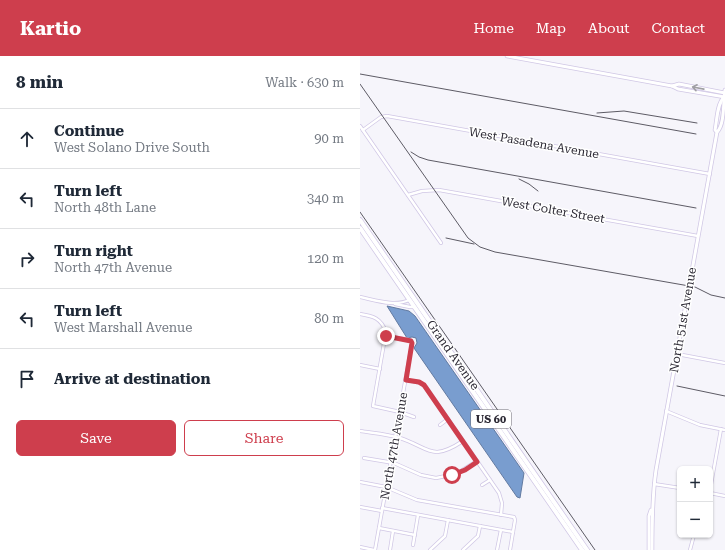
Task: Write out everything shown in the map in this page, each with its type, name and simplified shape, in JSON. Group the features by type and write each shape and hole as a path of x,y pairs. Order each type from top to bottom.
{"highway":[{"name":"Grand Avenue","path":"360,220 588,550"},
{"name":"Grand Avenue","path":"360,228 582,550"},
{"path":"409,300 413,301 422,315 426,317"}],"main road":[{"path":"507,56 672,86 679,84 725,94"},
{"name":"North 51st Avenue","path":"648,550 649,516 666,411 725,94"},
{"name":"North 51st Avenue","path":"651,509 653,516 652,550"}],"street":[{"name":"West Pasadena Avenue","path":"363,130 381,117 387,116 710,174"},
{"path":"360,126 441,243"},
{"name":"West Colter Street","path":"408,195 430,190 439,190 698,236"},
{"path":"360,297 414,307"},
{"path":"392,303 409,300"},
{"path":"360,314 372,316 379,320 384,327 386,336 374,406 414,417"},
{"name":"North 47th Avenue","path":"374,550 412,343 411,341 386,336"},
{"path":"677,354 725,363"},
{"path":"360,365 380,369"},
{"path":"406,380 419,382 424,385 448,419 501,497 501,515"},
{"path":"666,411 700,425 725,430"},
{"path":"440,425 448,419"},
{"path":"713,473 721,429"},
{"path":"360,431 395,437 436,453 448,450 463,441"},
{"path":"364,458 391,462 424,476 436,478 453,476 477,462"},
{"path":"482,485 490,480"},
{"path":"360,482 386,487 416,500 515,518 510,550"},
{"path":"654,484 677,488"},
{"path":"713,494 725,496"},
{"path":"360,507 418,515 513,532"},
{"path":"413,544 418,515"},
{"path":"430,550 445,536 448,520"},
{"path":"462,550 478,536 480,526"},
{"path":"379,528 414,535"},
{"path":"497,550 501,530"},
{"path":"390,550 393,531"},
{"path":"690,550 693,538"},
{"path":"360,548 374,550"}],"water":[{"path":"387,306 409,311 415,316 524,473 520,498 517,497 414,348 417,343 416,338 407,338"}],"railway":[{"path":"360,74 696,134"},
{"path":"360,84 468,238 480,247 495,252 695,287 711,295 725,298"},
{"path":"597,113 624,111 697,123"},
{"path":"411,152 428,160 696,208"},
{"path":"519,179 538,191"},
{"path":"360,212 595,550"},
{"path":"446,238 474,244"},
{"path":"677,386 725,396"}],"route":[{"path":"386,336 411,341 412,343 406,380 419,382 424,385 477,462 465,470 452,475"}]}
